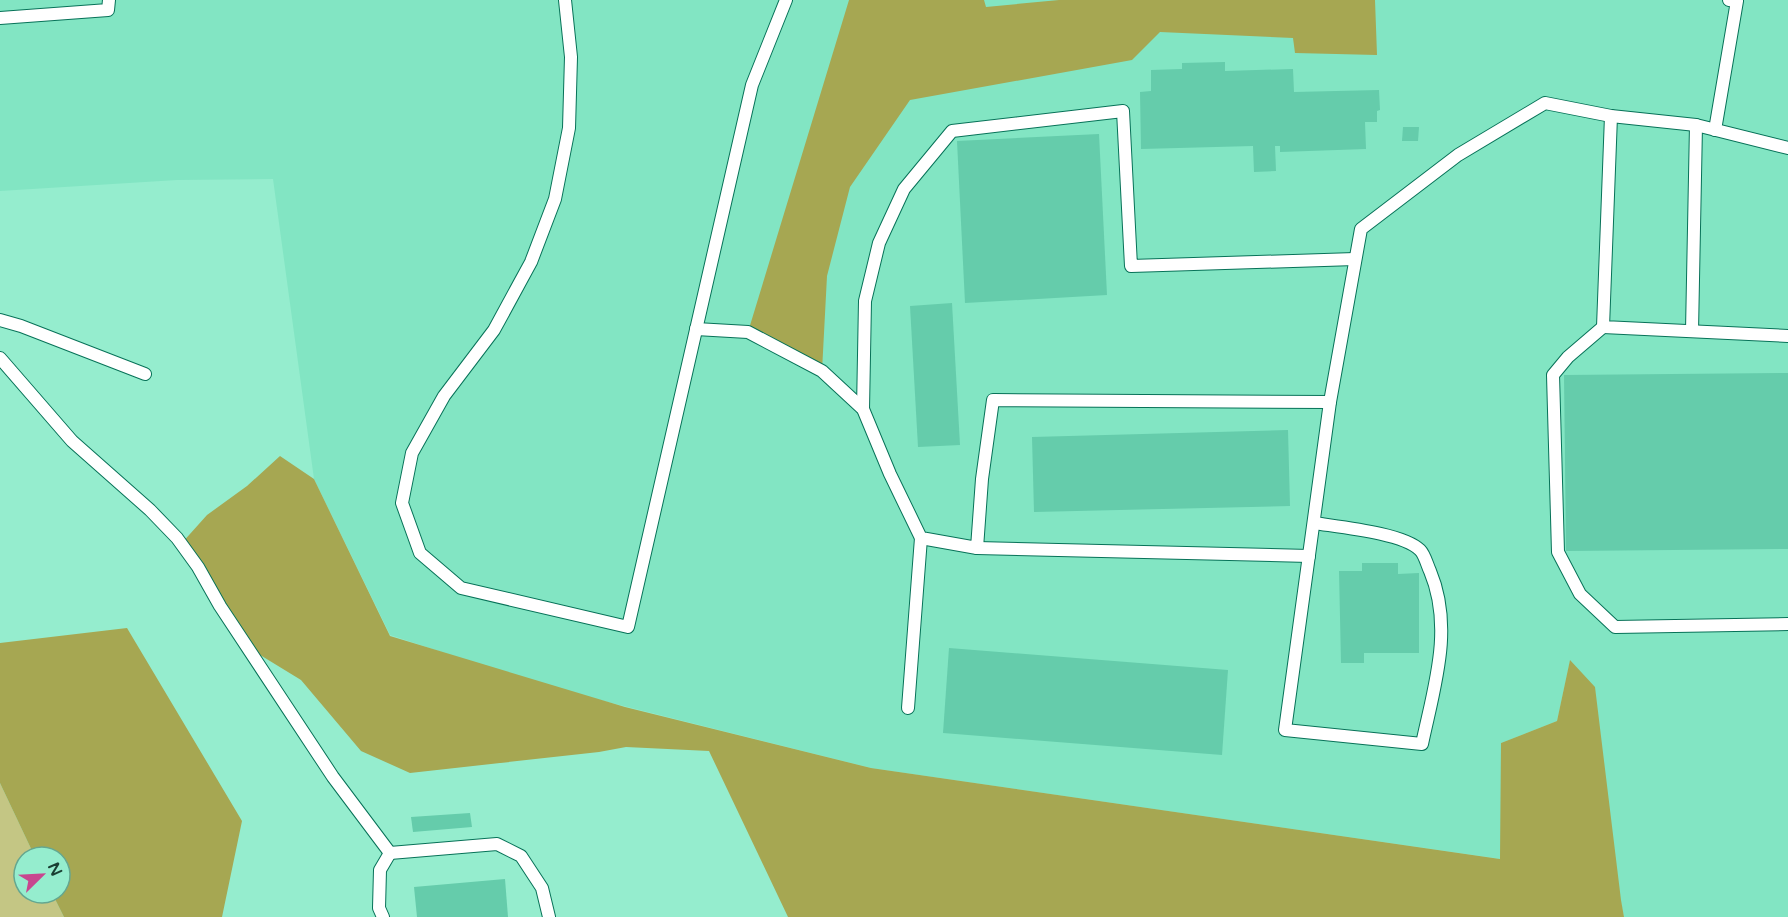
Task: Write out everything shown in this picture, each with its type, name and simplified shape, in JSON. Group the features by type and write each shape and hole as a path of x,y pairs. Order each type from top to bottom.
{"lane":[{"path":"0,18 108,10 110,0"},
{"path":"565,0 571,57 569,128 555,199 531,261 494,330 444,396 412,453 402,503 420,553 461,588 628,627 752,85 786,0"},
{"path":"1715,130 1737,1 1729,0"},
{"path":"1314,523 1397,537 1421,551 1434,582 1441,620 1441,657 1422,744 1285,730 1330,402 1360,229 1458,155 1545,103 1611,116 1696,125 1788,148"},
{"path":"908,708 921,538 890,474 863,409 865,301 879,243 904,189 952,131 1123,111 1131,266 1355,259"},
{"path":"1602,327 1611,116"},
{"path":"1692,331 1696,125"},
{"path":"0,320 145,374"},
{"path":"1788,336 1602,327 1568,357 1553,375 1558,552 1580,594 1616,627 1788,624"},
{"path":"696,329 748,332 822,371 863,409"},
{"path":"3,366 72,441 150,510 177,538 333,777 390,853"},
{"path":"977,548 982,479 993,400 1330,402"},
{"path":"921,538 977,548 1309,556"},
{"path":"390,853 496,844 520,856 543,888 549,917"},
{"path":"383,917 380,908 380,870 390,853"}],"shaded area":[{"path":"0,0 1788,0 1788,917 1624,917 1570,661 1557,721 1501,743 1501,859 871,768 548,687 390,635 314,479 273,179 177,180 0,191"},
{"path":"849,0 984,0 986,7 1059,0 1375,0 1377,55 1295,53 1293,38 1160,32 1132,60 910,100 850,187 827,276 822,371 748,332"},
{"path":"280,456 314,479 390,636 625,707 871,768 1500,859 1501,743 1557,721 1570,660 1595,687 1624,917 788,917 709,751 626,747 410,773 361,751 301,680 247,647 181,544 207,515 247,486"},
{"path":"127,628 242,821 222,917 64,917 58,905 72,905 72,845 29,845 0,783 0,643"},
{"path":"0,783 29,845 12,845 12,905 58,905 64,917 0,917"}],"building":[{"path":"1225,62 1225,71 1293,69 1294,92 1379,90 1380,110 1377,111 1377,122 1365,122 1366,149 1280,152 1280,146 1275,146 1276,171 1254,172 1253,146 1141,149 1140,92 1151,91 1151,70 1182,69 1182,63"},
{"path":"1403,127 1419,127 1418,141 1402,141"},
{"path":"1099,134 1107,295 965,303 957,141"},
{"path":"952,303 960,445 918,447 910,306"},
{"path":"1788,373 1788,549 1566,551 1564,375"},
{"path":"1288,430 1290,506 1034,512 1032,437"},
{"path":"1362,563 1398,563 1398,574 1419,573 1419,653 1364,653 1364,663 1341,663 1339,571 1362,571"},
{"path":"949,648 1228,670 1222,755 943,733"},
{"path":"470,813 472,827 413,832 411,817"},
{"path":"505,879 508,917 417,917 414,887"}]}
